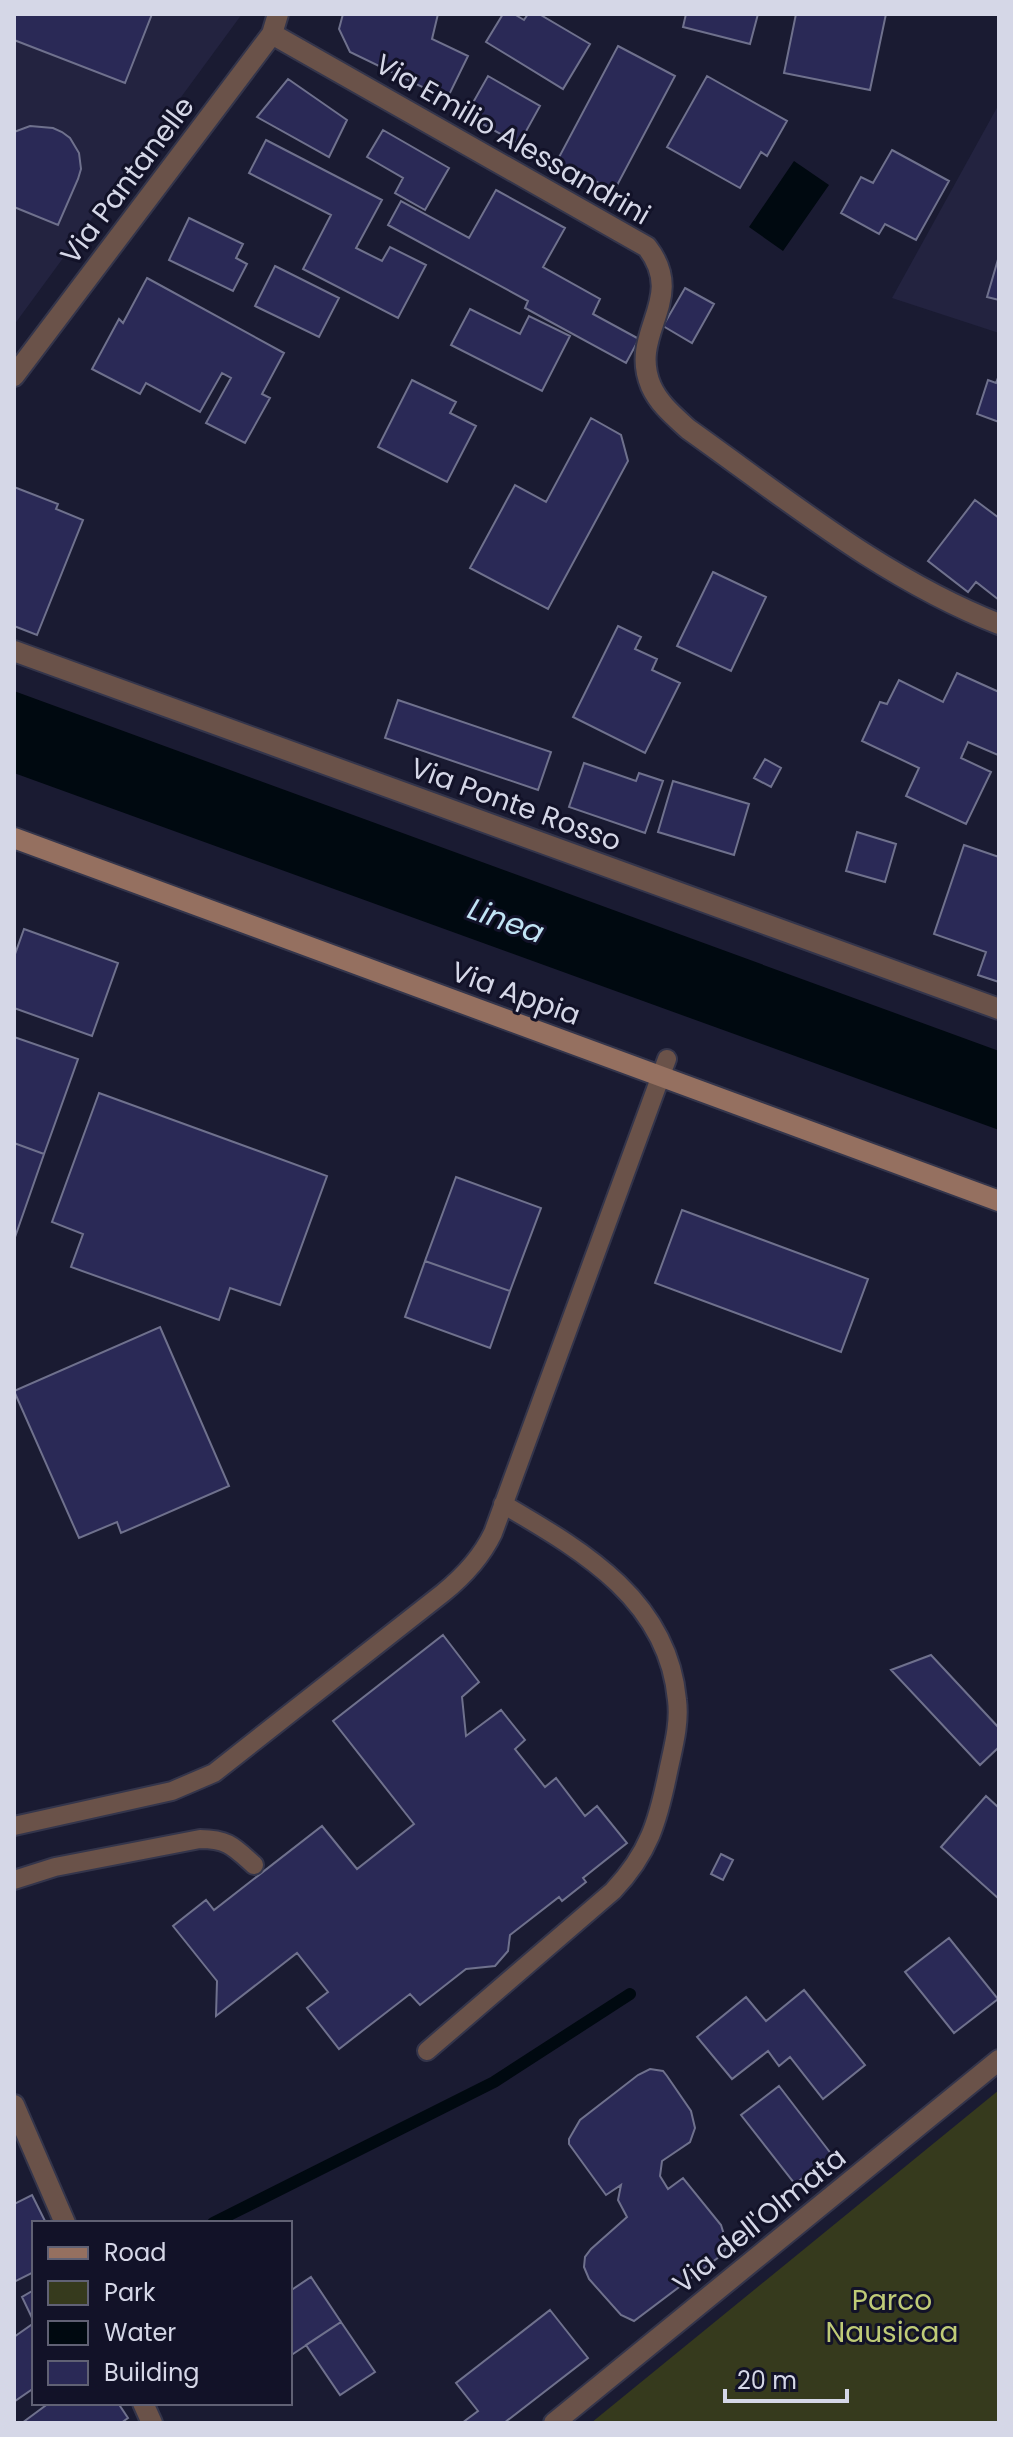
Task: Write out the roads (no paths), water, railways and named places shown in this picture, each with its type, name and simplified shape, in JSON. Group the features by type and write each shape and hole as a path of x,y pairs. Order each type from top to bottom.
{"main road":[{"name":"Via Appia","path":"14,838 664,1068 999,1201"}],"street":[{"name":"Via Pantanelle","path":"14,376 275,24"},
{"name":"Via Emilio Alessandrini","path":"275,24 647,247 663,281 662,295 647,340 645,361 651,385 670,412 688,429 882,566 926,592 999,624"},
{"name":"Via Ponte Rosso","path":"14,651 999,1009"},
{"name":"Via dell'Olmata","path":"554,2423 999,2060"},
{"path":"14,2105 64,2221"}],"lane":[{"path":"14,1826 172,1791 214,1773 457,1581 484,1550 664,1068"},
{"path":"427,2051 629,1874 651,1837 661,1807 677,1731 678,1701 673,1674 662,1642 637,1602 585,1554 503,1504"},
{"path":"14,1880 55,1867 200,1839 220,1839 233,1845 254,1865"}],"water":[{"path":"794,161 829,185 783,251 749,227"},
{"name":"Linea","path":"14,691 999,1051 999,1130 14,773"}],"waterway":[{"path":"217,2221 494,2082 630,1994"}],"park label":[{"name":"Parco Nausicaa","path":"892,2316"}]}
